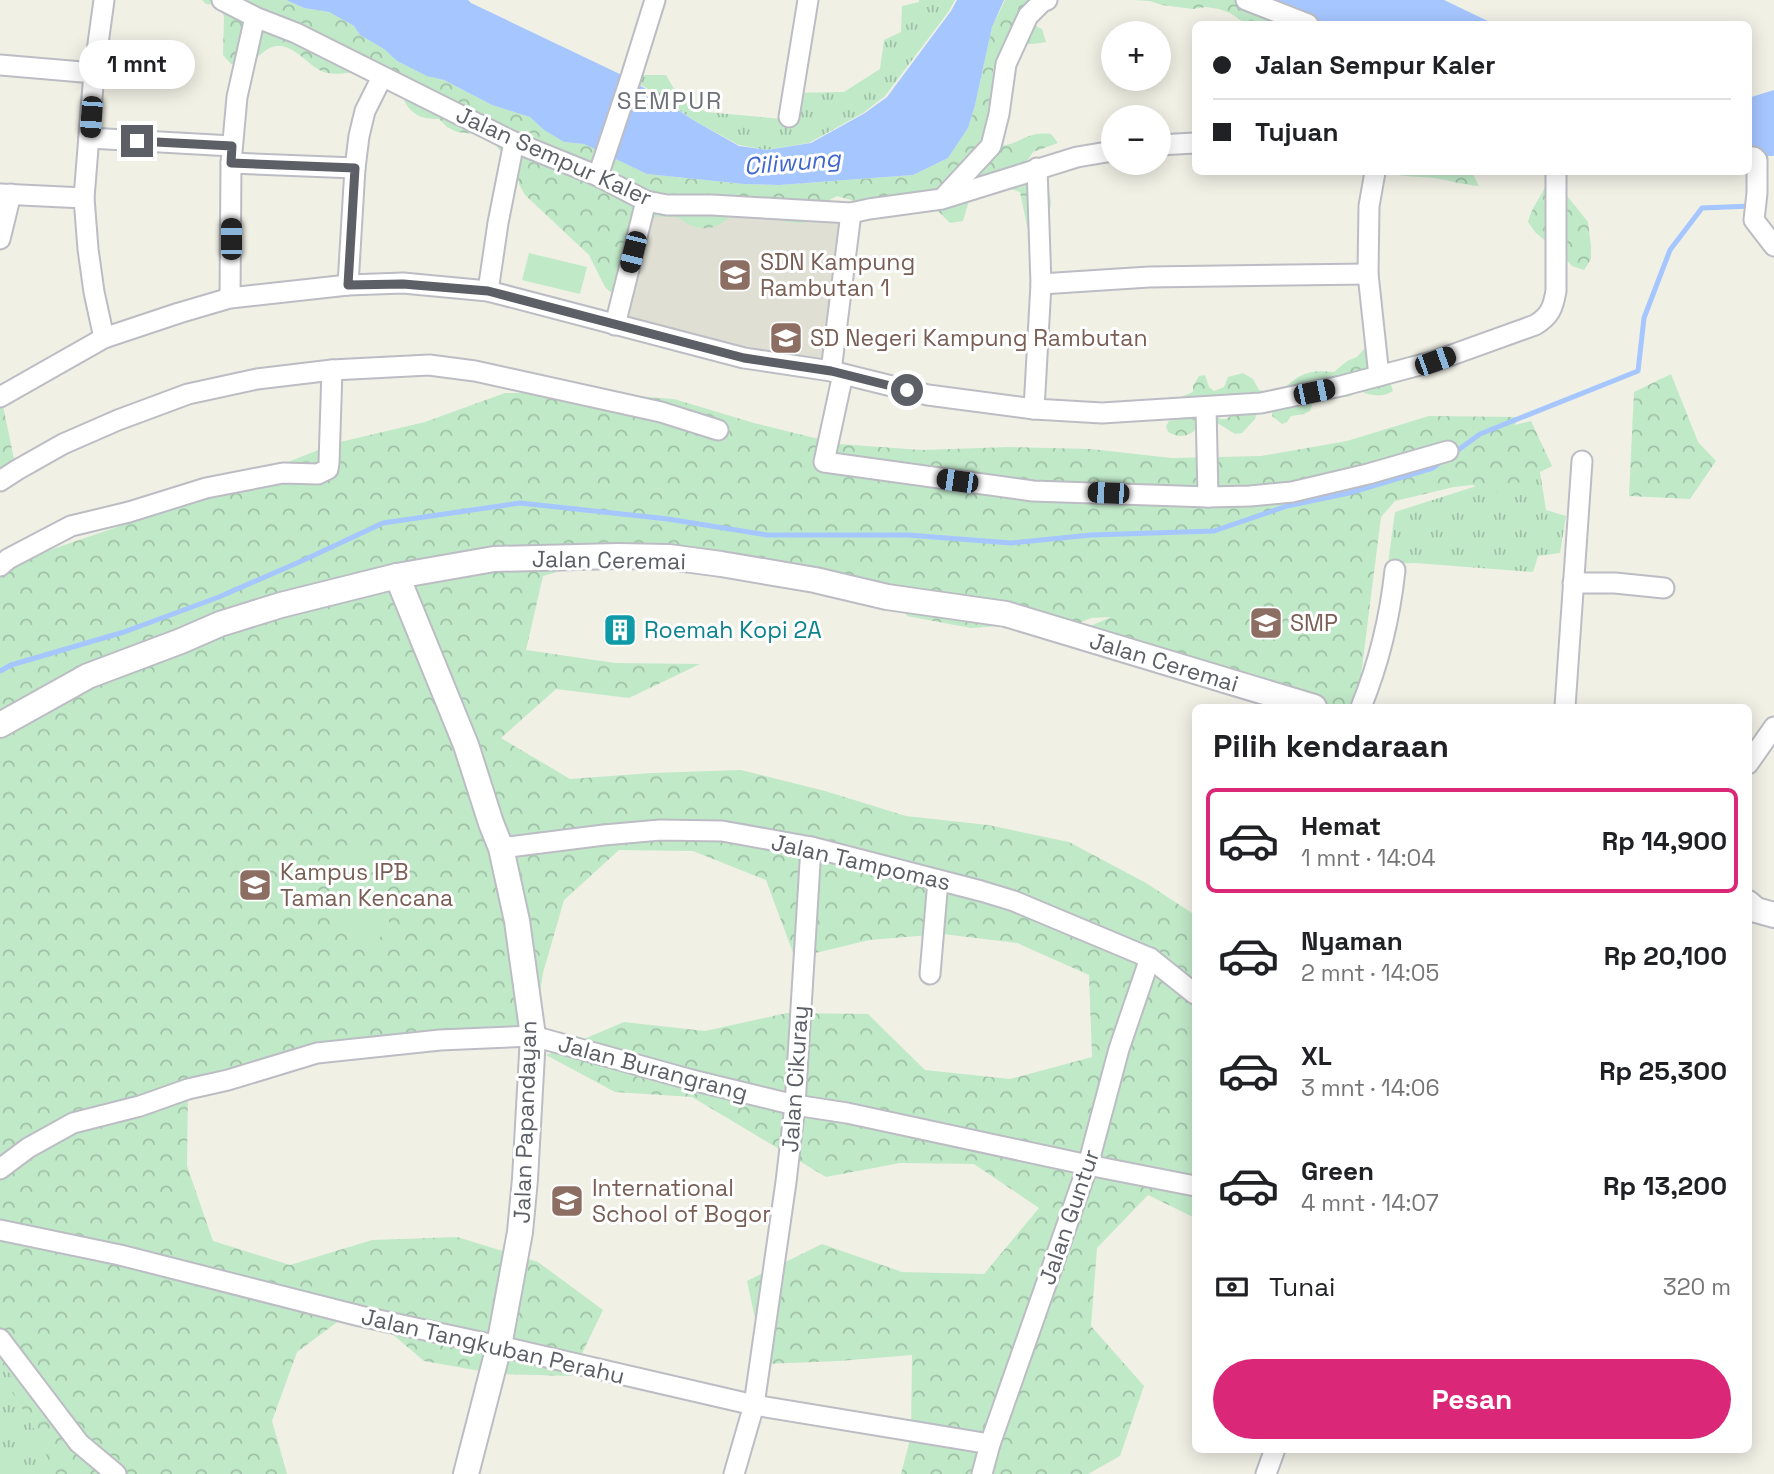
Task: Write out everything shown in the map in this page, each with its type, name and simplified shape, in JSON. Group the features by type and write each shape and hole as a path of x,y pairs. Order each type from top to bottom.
{"street":[{"path":"104,0 94,73 84,198 94,292 104,338"},
{"name":"Jalan Sempur Kaler","path":"222,0 296,33 514,142 600,168 646,201 667,205 851,213 942,199 1037,168 1101,153"},
{"path":"600,168 655,0"},
{"path":"789,117 808,0"},
{"path":"942,199 991,146 999,114 1006,64 1028,16 1047,0"},
{"path":"1246,0 1300,21"},
{"path":"230,298 232,155 237,96 255,17"},
{"path":"0,65 94,73"},
{"path":"348,285 359,136 365,111 382,77"},
{"path":"89,138 355,168"},
{"path":"488,291 514,142"},
{"path":"1171,144 1192,143"},
{"path":"1752,158 1757,160 1754,220 1774,246"},
{"path":"1034,409 1041,284 1037,168"},
{"path":"1374,175 1369,206 1368,274 1380,376"},
{"path":"2,392 104,338 230,298 348,285 403,284 488,291 744,358 837,373 928,395 1034,409 1102,413 1261,403 1435,361 1545,319 1553,306 1556,291 1556,175"},
{"path":"0,239 6,194 84,198"},
{"path":"615,325 646,201"},
{"path":"851,213 837,373 824,462 1033,491 1208,497 1292,492 1448,451"},
{"path":"1041,284 1149,277 1368,274"},
{"path":"0,481 63,444 188,394 257,379 383,366 429,365 475,372 661,412 718,430"},
{"path":"0,566 8,559 71,526 129,512 206,488 283,473 325,472 329,463 332,370"},
{"path":"1206,407 1208,497"},
{"path":"1565,704 1582,461"},
{"name":"Jalan Ceremai","path":"0,725 88,676 220,624 281,605 397,576 494,559 618,556 669,557 815,580 887,597 1006,614 1304,704"},
{"path":"1362,704 1373,678 1385,633 1395,570"},
{"name":"Jalan Papandayan","path":"397,576 466,745 501,848 517,921 533,1036 520,1231 499,1346 466,1474"},
{"path":"1573,583 1615,583 1664,588"},
{"path":"1752,758 1774,727"},
{"name":"Jalan Tampomas","path":"501,848 660,830 723,831 811,847 1014,901 1150,958 1192,992"},
{"name":"Jalan Cikuray","path":"734,1474 754,1405 786,1181 795,1105 811,847"},
{"path":"930,974 938,880"},
{"path":"1752,906 1774,915"},
{"name":"Jalan Guntur","path":"982,1474 990,1444 1088,1165 1119,1049 1150,958"},
{"name":"Jalan Burangrang","path":"0,1168 28,1148 73,1123 140,1106 188,1089 317,1053 440,1040 533,1036 795,1105 847,1113 1192,1185"},
{"name":"Jalan Tangkuban Perahu","path":"0,1230 120,1255 360,1316 754,1405 990,1444"},
{"path":"0,1339 79,1443 116,1474"},
{"path":"1266,1474 1274,1453"}],"shaded area":[{"name":"SDN Kampung Rambutan 1","path":"646,201 851,213 831,371 615,325"}],"green space":[{"path":"202,0 286,0 304,8 329,12 354,26 360,35 384,49 397,61 444,80 492,105 531,117 544,130 564,142 584,144 647,174 779,185 913,175 948,158 968,128 992,27 1005,0 1035,0 1031,24 1042,29 1046,42 1007,49 1001,54 993,71 999,81 998,146 1035,134 1051,134 1058,143 1033,152 1026,163 1039,182 1049,190 1049,217 1045,229 1033,236 1027,226 1020,192 1008,188 970,197 963,221 950,223 933,206 860,208 851,200 837,196 826,202 815,218 802,223 735,211 725,221 709,228 690,225 675,217 640,218 614,295 605,287 589,255 525,195 519,184 515,156 499,150 493,140 483,135 457,132 439,119 416,114 406,104 400,92 370,74 327,73 287,48 273,47 251,61 231,64 223,55 224,16 218,5 206,4"},
{"path":"919,0 955,0 885,96 863,113 809,143 767,150 739,145 693,120 657,94 623,75 666,75 677,94 706,112 782,119 788,93 844,92 880,69 884,40 901,32 902,6"},
{"path":"1132,0 1323,0 1348,21 1242,21 1219,9 1193,9"},
{"path":"1400,175 1474,175 1479,186 1467,185"},
{"path":"1547,182 1564,192 1588,222 1591,259 1584,270 1572,266 1535,232 1528,222"},
{"path":"529,253 587,267 580,294 522,280"},
{"path":"1370,347 1386,356 1389,362 1370,366 1366,371 1391,385 1393,391 1385,395 1367,394 1358,390 1345,397 1332,388 1307,401 1312,405 1310,411 1291,416 1282,424 1272,416 1272,410 1257,413 1242,433 1235,434 1219,424 1197,428 1185,436 1168,432 1166,426 1169,421 1185,418 1190,414 1226,419 1236,413 1176,406 1183,396 1193,392 1193,386 1199,376 1205,375 1209,387 1214,391 1224,387 1228,377 1243,373 1253,379 1259,390 1278,391 1304,374 1317,371 1334,372"},
{"path":"1671,374 1698,442 1716,461 1690,499 1629,496 1634,392"},
{"path":"0,391 17,474 0,484"},
{"path":"505,393 592,393 674,399 754,423 839,444 921,450 1010,447 1091,449 1172,458 1261,456 1347,441 1429,416 1518,417 1515,425 1531,421 1552,466 1498,493 1472,485 1395,501 1381,517 1357,704 1312,704 1081,630 1111,617 1091,618 1072,626 971,628 907,616 894,591 620,554 543,576 526,650 615,663 700,664 629,698 556,689 501,738 570,779 741,770 825,791 906,816 988,825 1069,842 1146,883 1192,913 1192,1217 1148,1195 1097,1248 1091,1326 1144,1386 1120,1456 1088,1474 901,1474 911,1436 912,1355 765,1364 747,1281 822,1244 902,1272 984,1274 1039,1208 974,1164 900,1163 826,1177 692,1097 615,1092 546,1055 624,1022 705,1031 787,1013 868,1014 925,1070 1010,1079 1092,1057 1089,975 1017,943 943,934 869,940 795,958 766,880 693,851 619,850 564,900 543,973 533,1036 415,1042 188,1089 187,1166 213,1241 290,1265 372,1240 457,1237 538,1262 603,1310 571,1376 497,1374 424,1361 359,1306 297,1352 272,1421 287,1474 54,1472 32,1425 12,1392 12,1376 0,1364 0,570 35,555 164,511 336,443 425,422"},
{"path":"1539,466 1546,510 1566,516 1560,553 1538,556 1533,572 1415,563 1388,564 1395,512"},
{"path":"361,847 393,932 354,947 322,862"},
{"path":"0,1350 107,1474 0,1474"}],"water":[{"name":"Ciliwung","path":"286,0 468,0 624,76 739,146 767,150 811,143 865,113 887,97 957,0 1004,0 992,27 968,128 948,158 913,175 779,185 647,174 584,144 564,142 544,130 530,117 492,105 444,80 427,76 397,61 384,49 360,35 354,26 329,12 304,8"},
{"path":"1265,0 1444,0 1488,21 1316,21"},
{"path":"1774,90 1774,156 1752,156 1752,97"}],"waterway":[{"path":"1454,453 1480,434 1638,371 1644,318 1670,250 1702,208 1752,206"},
{"path":"0,671 11,665 124,632 219,597 383,523 520,503 668,519 767,535 908,535 1011,543 1091,535 1214,531 1287,506 1349,493 1433,468 1443,460"}],"place":[{"name":"SDN Kampung Rambutan 1","path":"735,275"},
{"name":"SD Negeri Kampung Rambutan","path":"786,338"},
{"name":"SMP","path":"1266,623"},
{"name":"Roemah Kopi 2A","path":"620,630"},
{"name":"Kampus IPB Taman Kencana","path":"255,885"},
{"name":"International School of Bogor","path":"567,1201"}],"district":[{"name":"SEMPUR","path":"670,100"}],"route":[{"path":"137,141 232,146 231,163 355,168 348,285 403,284 488,291 744,358 831,371 907,390"}]}
